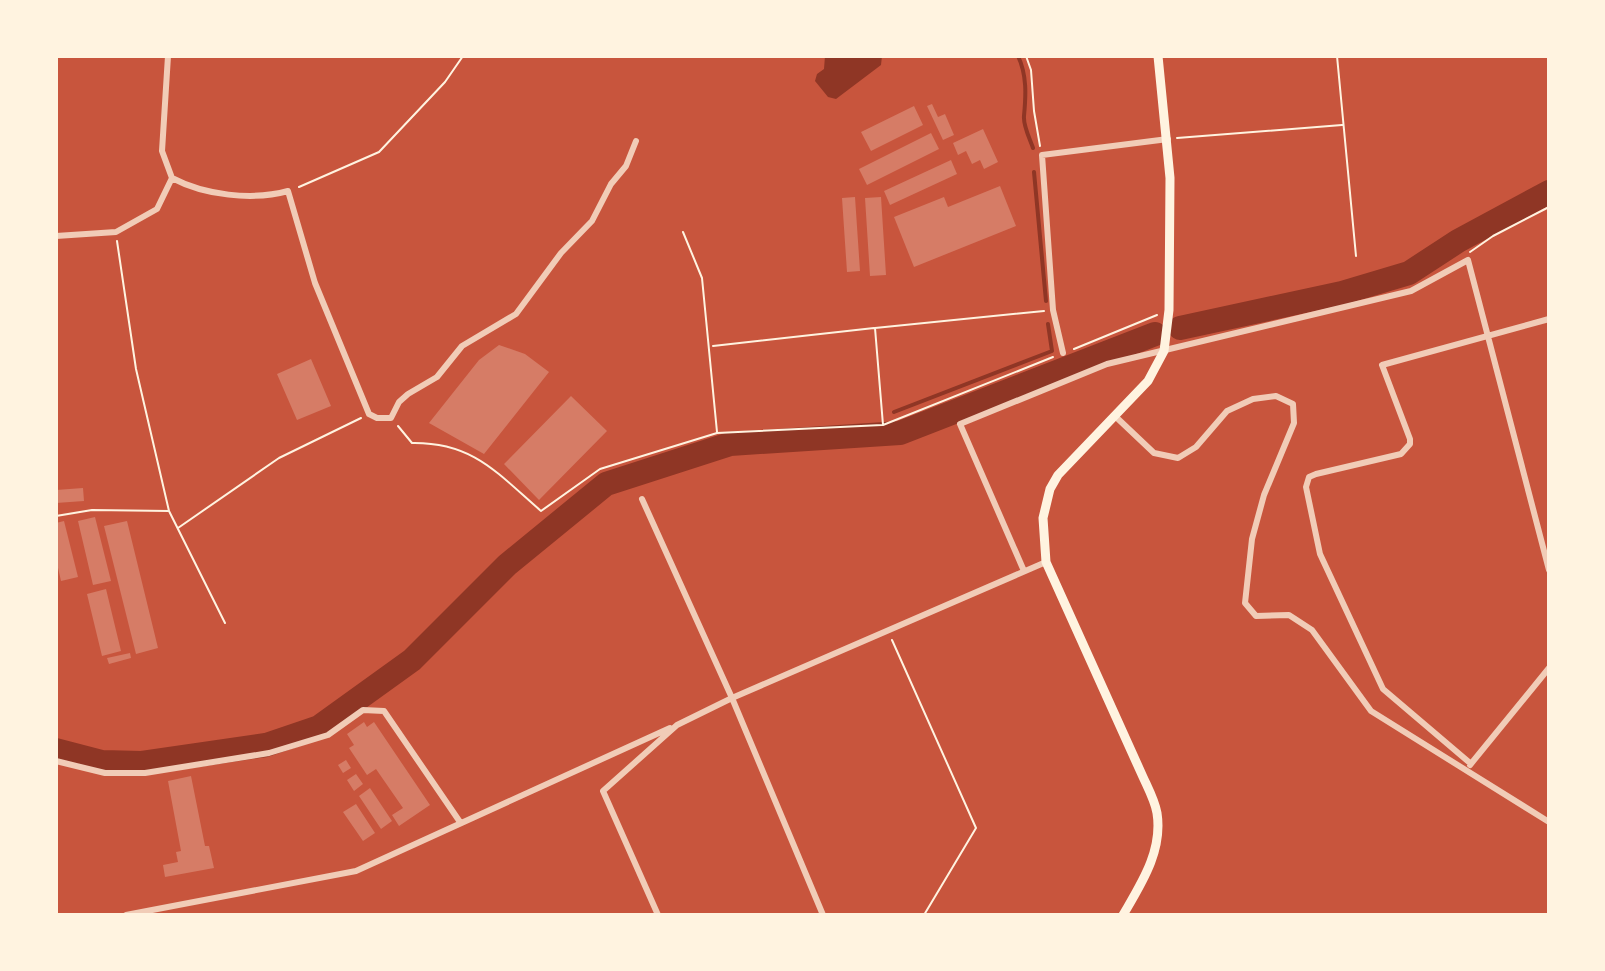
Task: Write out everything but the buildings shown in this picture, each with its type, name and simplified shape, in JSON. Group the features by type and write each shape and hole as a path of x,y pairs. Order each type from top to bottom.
{"main road":[{"path":"1123,915 1156,849 1157,813 1046,562 1043,518 1050,489 1058,475 1148,381 1164,351 1169,310 1168,139 1158,56"}],"street":[{"path":"56,236 116,232 157,209 172,178 162,151 168,56"},
{"path":"1063,353 1053,310 1042,155 1168,139"},
{"path":"172,178 199,189 244,195 271,196 288,191 315,283 369,414 386,420 391,418 399,402 408,394 437,377 462,346 516,314 561,253 592,221 611,184 626,166 636,141"},
{"path":"1024,571 960,424 1107,364 1411,291 1468,260 1549,570"},
{"path":"1470,763 1383,689 1320,554 1306,487 1309,477 1316,474 1401,454 1408,447 1410,439 1382,365 1549,319"},
{"path":"1116,417 1154,453 1178,458 1196,447 1227,411 1253,399 1276,396 1293,404 1294,423 1264,495 1252,539 1245,603 1256,616 1289,615 1312,630 1371,711 1549,822"},
{"path":"642,499 732,698 823,915"},
{"path":"126,915 356,871 732,698 1046,562"},
{"path":"1470,773 1470,763 1549,668"},
{"path":"56,761 105,773 145,773 269,753 328,735 363,710 384,711 460,822"},
{"path":"658,915 603,791 677,725"}],"path":[{"path":"288,191 379,152 445,82 463,56"},
{"path":"1026,56 1031,70 1042,155"},
{"path":"1337,56 1356,256"},
{"path":"1168,139 1343,125"},
{"path":"1468,260 1471,250 1549,207"},
{"path":"116,232 136,369 169,511 225,623"},
{"path":"683,232 702,278 717,433"},
{"path":"710,347 1053,310"},
{"path":"391,418 412,443 440,443 484,461 541,511 600,469 717,433 883,425 1169,310"},
{"path":"875,328 883,425"},
{"path":"178,528 279,458 369,414"},
{"path":"56,516 92,510 169,511"},
{"path":"888,632 976,828 924,915"}],"shaded area":[{"path":"825,56 882,56 881,65 836,99 828,97 815,81 817,74 824,69"}],"waterway":[{"path":"1018,56 1025,85 1025,124 1033,148"},
{"path":"1034,172 1046,301"},
{"path":"1180,328 1342,293 1409,273 1458,241 1549,192"},
{"path":"894,412 1052,351 1048,324"},
{"path":"56,750 102,762 142,763 266,745 319,727 412,660 507,565 606,484 730,444 900,433 1155,334"}]}
